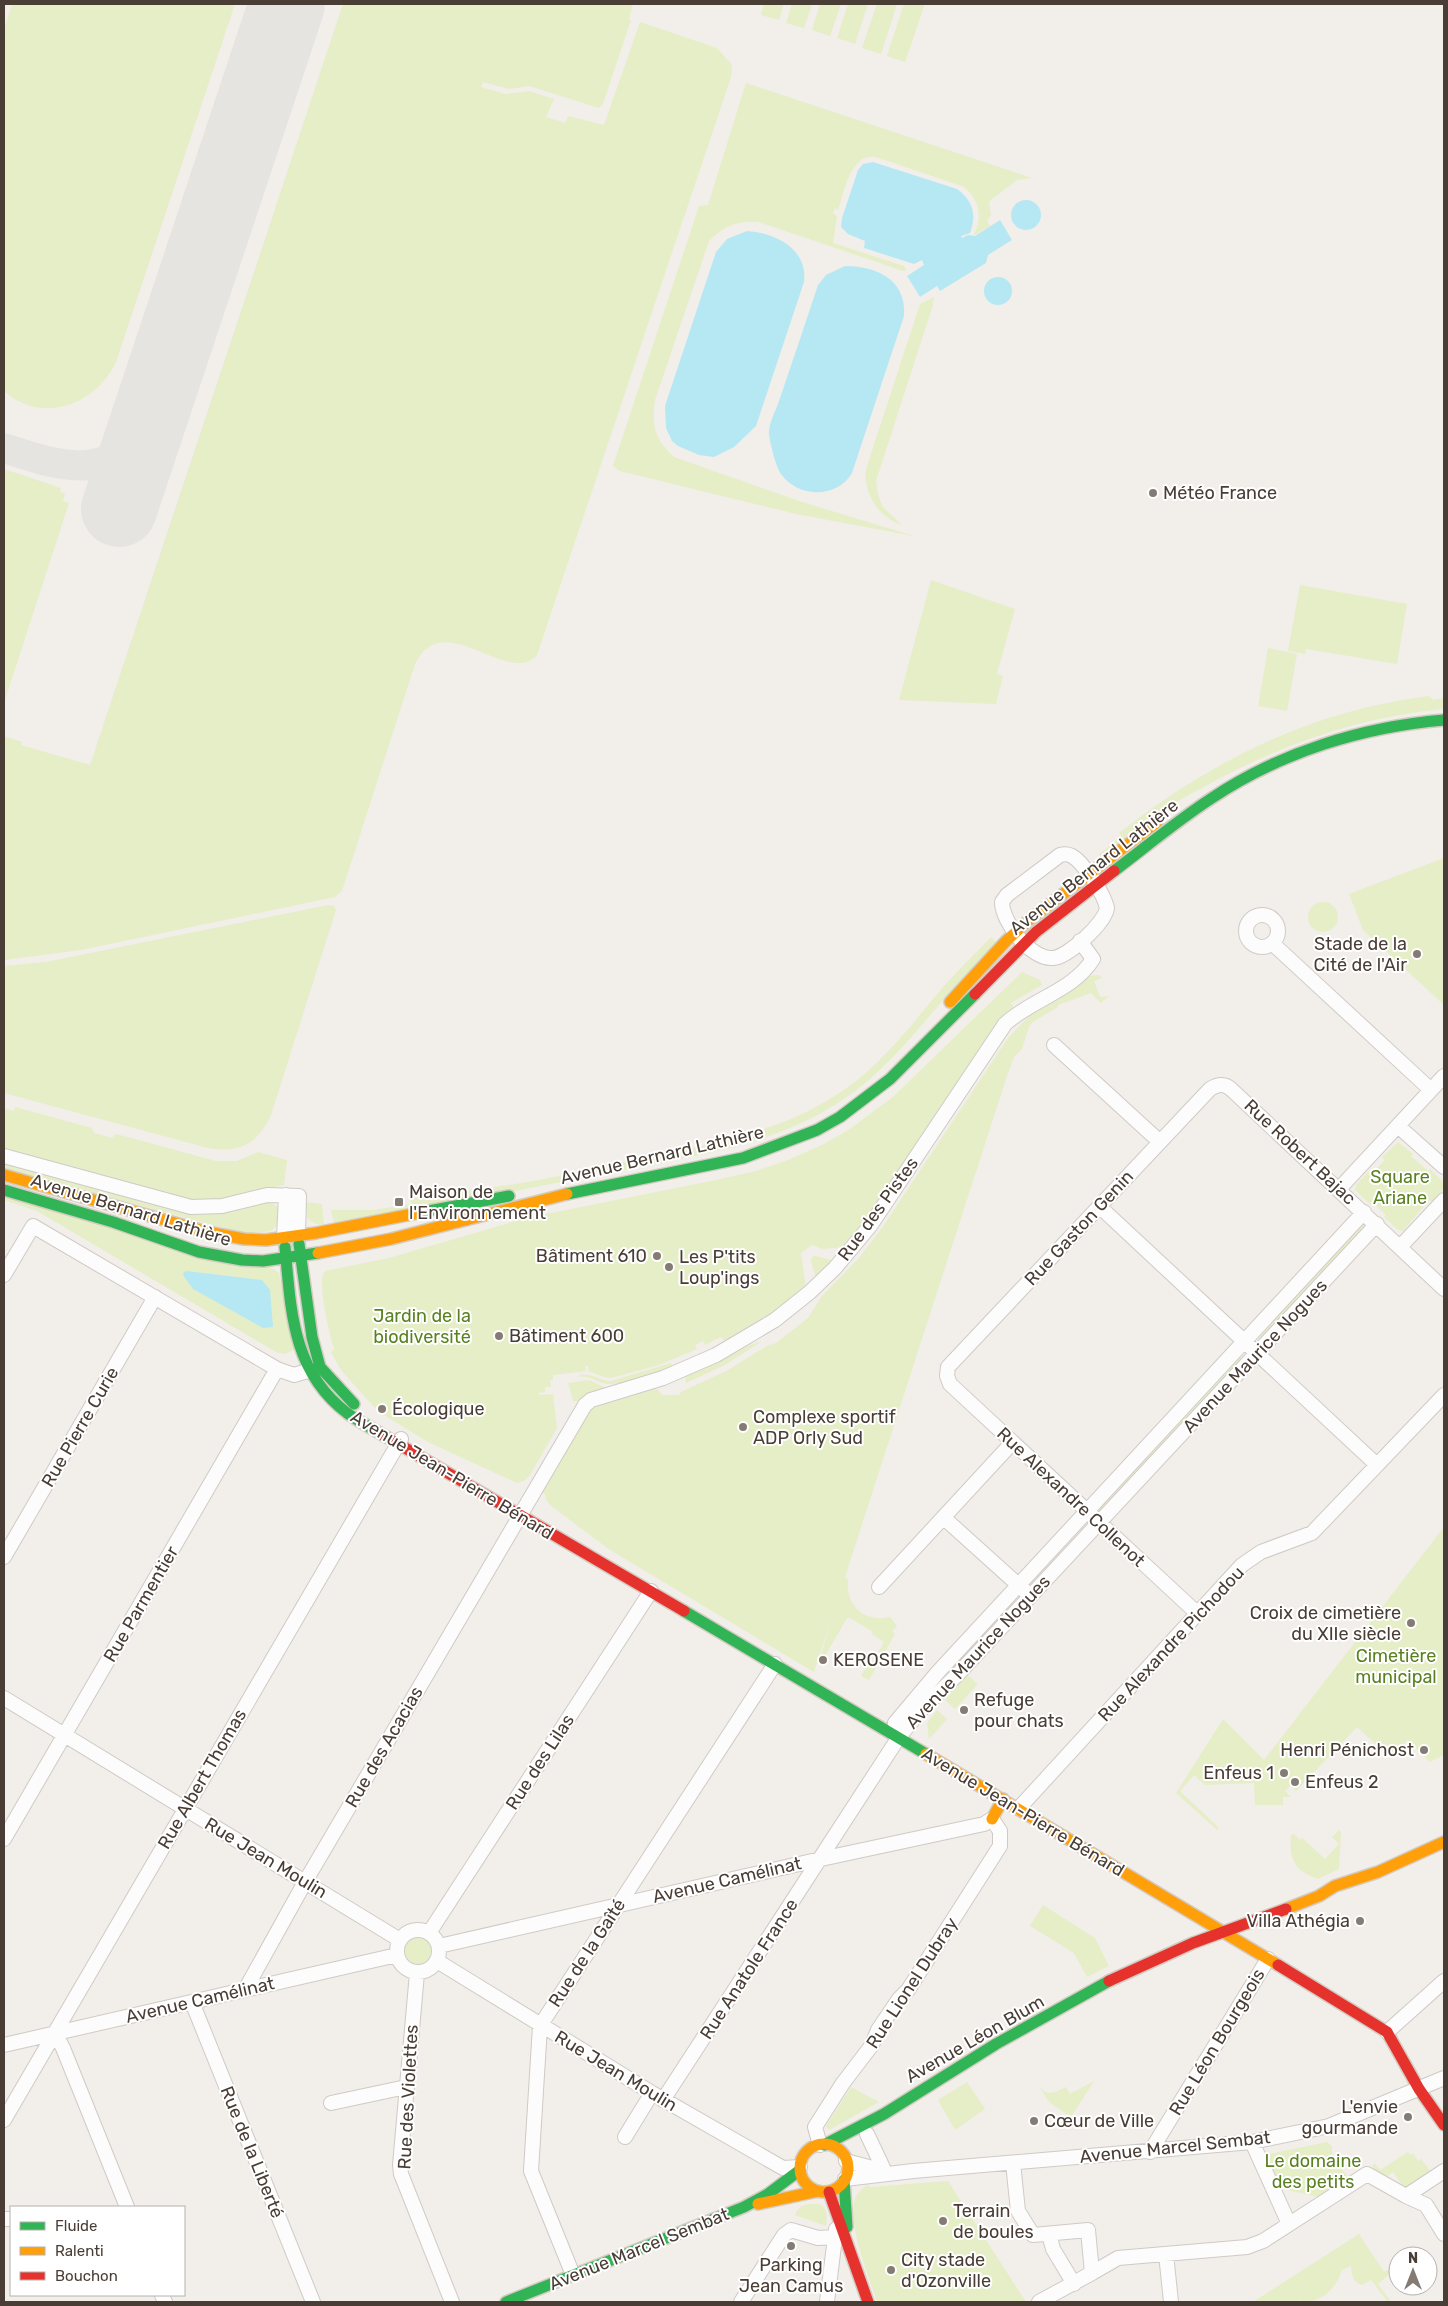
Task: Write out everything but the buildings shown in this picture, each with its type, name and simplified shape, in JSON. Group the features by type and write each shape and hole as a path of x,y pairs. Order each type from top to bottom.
{"main road":[{"name":"Avenue Bernard Lathière","path":"1092,880 1122,847 1198,795 1271,756 1344,730 1398,718 1444,712"},
{"name":"Avenue Bernard Lathière","path":"4,1175 228,1236 266,1240 291,1237 757,1145 802,1128 840,1106 885,1072 1019,938 1092,880 1197,808 1251,775 1332,742 1402,726 1444,720"},
{"name":"Avenue Bernard Lathière","path":"4,1190 113,1222 199,1252 242,1260 286,1259 391,1239 537,1200 743,1158 804,1137 840,1117 892,1076 1019,938"},
{"name":"Avenue Jean-Pierre Bénard","path":"291,1237 300,1256 315,1369"},
{"name":"Avenue Jean-Pierre Bénard","path":"291,1237 286,1259 300,1345 315,1369 326,1395 348,1414 399,1442 443,1471 581,1541 606,1564 1019,1808 1234,1940 1380,2026 1386,2032"},
{"path":"992,1819 1003,1799"},
{"path":"1378,1872 1444,1842"},
{"name":"Avenue Léon Blum","path":"822,2145 884,2114 996,2044 1114,1979 1193,1943 1292,1907 1347,1882 1378,1872"},
{"name":"Avenue Léon Blum","path":"1086,1996 1192,1954 1234,1940 1330,1901 1378,1872"},
{"path":"1386,2032 1419,2089 1444,2125"},
{"name":"Avenue Léon Blum","path":"854,2150 884,2114"},
{"path":"845,2180 840,2186 823,2191 806,2184 800,2169 801,2161 808,2150 822,2145 854,2150 845,2180 849,2246"},
{"name":"Avenue Marcel Sembat","path":"506,2302 524,2299 573,2275 744,2207 768,2194 800,2169"},
{"path":"823,2191 849,2246 868,2302"},
{"name":"Avenue Marcel Sembat","path":"744,2207 823,2191"}],"street":[{"path":"1060,855 1071,856 1092,880 1104,897 1106,912 1100,923 1058,958 1051,959 1039,956 1019,938 1004,916 1002,905 1004,898 1060,855"},
{"name":"Rue des Pistes","path":"522,1510 577,1416 591,1400 663,1378 724,1352 774,1320 835,1268 870,1226 1005,1024 1020,1011 1072,981 1090,965 1094,959 1080,941"},
{"path":"1272,943 1431,1090"},
{"path":"1054,1045 1160,1142"},
{"path":"1339,1189 1444,1076"},
{"name":"Rue Gaston Genin","path":"947,1376 948,1367 1210,1089 1218,1085"},
{"name":"Rue Robert Bajac","path":"1218,1085 1228,1086 1444,1288"},
{"path":"1398,1126 1444,1167"},
{"path":"4,1156 191,1207 222,1206 267,1194 292,1195 291,1237"},
{"path":"1400,1246 1444,1200"},
{"path":"1100,1207 1377,1465"},
{"name":"Avenue Maurice Nogues","path":"899,1737 895,1723 938,1672 1364,1212"},
{"name":"Avenue Maurice Nogues","path":"899,1737 920,1710 959,1673 1377,1224"},
{"path":"4,1275 33,1226 277,1369 294,1375 315,1369"},
{"name":"Rue Pierre Curie","path":"4,1557 155,1297"},
{"name":"Rue Parmentier","path":"4,1839 277,1369"},
{"name":"Rue Alexandre Collenot","path":"947,1376 950,1384 1012,1443 1198,1614"},
{"name":"Rue Alexandre Pichodou","path":"1019,1808 1242,1565 1261,1552 1312,1533 1444,1395"},
{"name":"Rue Albert Thomas","path":"4,2120 399,1442"},
{"path":"879,1587 1012,1443"},
{"name":"Rue des Acacias","path":"245,1990 305,1882 522,1510"},
{"path":"944,1518 1030,1596"},
{"name":"Rue des Lilas","path":"429,1933 651,1591"},
{"name":"Rue de la Gaîté","path":"573,2275 531,2171 540,2026 775,1664"},
{"name":"Rue Jean Moulin","path":"4,1698 400,1940"},
{"name":"Rue Anatole France","path":"625,2137 658,2097 821,1859 899,1737"},
{"name":"Avenue Camélinat","path":"439,1946 984,1824 992,1819"},
{"name":"Rue Lionel Dubray","path":"822,2145 815,2127 843,2083 872,2045 878,2030 908,1990 1000,1846 1000,1831 992,1819"},
{"path":"416,1930 429,1933 439,1946 437,1961 429,1970 417,1973 404,1968 397,1955 400,1940 416,1930"},
{"name":"Avenue Camélinat","path":"4,2045 397,1955"},
{"name":"Rue Léon Bourgeois","path":"1150,2152 1268,1959"},
{"name":"Rue Jean Moulin","path":"437,1961 658,2097 783,2168 800,2169"},
{"name":"Rue des Violettes","path":"417,1973 400,2165 401,2174 452,2302"},
{"path":"1386,2032 1444,1981"},
{"name":"Rue de la Liberté","path":"192,2002 313,2302"},
{"path":"55,2033 63,2048 127,2206"},
{"name":"Avenue Marcel Sembat","path":"845,2180 889,2172 1150,2152 1252,2142 1329,2126 1444,2078"},
{"path":"332,2103 406,2087"},
{"path":"1252,2142 1289,2224"},
{"path":"854,2150 889,2172"},
{"name":"Avenue Marcel Sembat","path":"854,2150 889,2172"},
{"path":"1013,2163 1018,2211 1033,2235 1088,2230 1092,2274"},
{"path":"1406,2196 1444,2171"},
{"path":"1039,2302 1118,2258 1247,2247 1263,2241 1367,2174 1426,2206 1444,2234"},
{"path":"827,2302 838,2222"},
{"path":"741,2302 784,2235 791,2230 818,2238 835,2237"},
{"path":"1049,2234 1053,2249 1074,2284"},
{"path":"1166,2254 1171,2302"}],"green space":[{"path":"12,4 235,4 116,362 107,377 82,399 67,405 51,408 35,407 19,401 4,391 4,29"},
{"path":"343,4 633,4 629,19 631,20 603,104 599,108 529,86 509,89 483,82 481,87 505,94 529,91 554,99 546,117 565,123 568,116 604,125 640,22 717,48 732,65 731,77 537,655 525,662 510,662 459,644 442,642 427,648 415,664 342,891 335,897 81,950 4,960 4,736 22,742 21,745 90,765"},
{"path":"764,4 784,4 779,20 761,15"},
{"path":"792,4 812,4 804,28 786,23"},
{"path":"820,4 841,4 830,36 812,30"},
{"path":"848,4 868,4 855,44 837,38"},
{"path":"877,4 897,4 881,54 862,48"},
{"path":"904,4 925,4 905,62 887,56"},
{"path":"746,83 1032,178 1017,180 989,202 991,215 987,221 990,226 975,235 979,215 978,209 973,197 964,187 876,157 867,157 860,161 850,175 838,210 835,208 833,213 837,216 833,243 904,266 906,270 903,271 759,222 738,223 725,228 709,241 655,400 654,425 656,432 662,444 674,457 802,502 914,536 796,514 620,471 613,466 699,206 708,205"},
{"path":"934,297 876,481 878,495 883,507 902,525 886,516 874,503 867,487 866,469 920,304"},
{"path":"4,469 61,488 60,492 65,494 63,501 69,503 4,703"},
{"path":"931,580 1015,609 997,674 1003,676 996,704 899,700"},
{"path":"1300,585 1407,604 1397,664 1306,649 1305,654 1288,651"},
{"path":"1268,648 1297,654 1287,711 1258,706"},
{"path":"1429,696 1433,700 1444,698 1444,709 1412,713 1350,726 1320,735 1261,758 1169,806 1100,857 1099,854 1122,836 1119,833 1154,807 1190,783 1265,743 1344,713 1385,703"},
{"name":"Stade de la Cité de l'Air","path":"1444,858 1444,1005 1363,930 1349,894"},
{"path":"1323,902 1334,906 1338,917 1334,928 1323,932 1312,928 1308,917 1312,906"},
{"path":"328,905 334,906 336,910 271,1115 260,1133 246,1145 229,1149 208,1148 4,1093 4,966 46,962"},
{"path":"991,937 997,943 882,1068 838,1103 788,1129 736,1146 682,1159 334,1223 331,1210 373,1210 411,1204 410,1199 424,1196 522,1183 558,1176 738,1137 806,1112 848,1087 875,1064 944,986"},
{"name":"Jardin de la biodiversité","path":"1022,972 1040,980 1042,985 1011,1003 1015,1009 870,1216 846,1247 823,1249 812,1245 801,1253 806,1288 743,1334 723,1340 721,1337 705,1345 703,1341 695,1345 697,1349 659,1365 611,1378 588,1371 588,1366 585,1366 586,1371 553,1375 553,1380 550,1380 551,1387 545,1387 545,1392 539,1393 539,1395 553,1394 557,1428 530,1475 525,1480 517,1483 428,1442 384,1415 387,1409 379,1405 377,1409 374,1407 341,1370 331,1352 334,1349 327,1321 322,1285 325,1271 389,1258 526,1218 721,1179 756,1171 788,1160 822,1145 850,1129 894,1096"},
{"name":"Complexe sportif ADP Orly Sud","path":"1098,975 1102,978 1094,981 1100,997 1109,996 1101,1003 1091,993 1058,1005 1058,1007 1033,1022 1029,1027 1022,1049 1014,1057 1007,1076 845,1577 848,1579 850,1597 858,1610 872,1617 890,1617 897,1626 892,1631 895,1634 869,1680 861,1676 868,1664 871,1665 884,1642 872,1634 873,1632 850,1618 847,1618 825,1656 821,1655 832,1617 814,1672 610,1550 550,1505 545,1494 541,1493 585,1414 596,1404 651,1388 657,1389 662,1395 679,1395 681,1392 726,1371 767,1346 776,1343 808,1318 822,1296 858,1259 882,1228 1008,1038 1029,1016 1028,1013 1088,976"},
{"path":"15,1107 92,1128 94,1133 112,1138 116,1134 216,1161 237,1161 258,1152 287,1160 284,1185 210,1201 189,1200 24,1156 4,1149 4,1108 14,1111"},
{"name":"Square Ariane","path":"1398,1142 1413,1154 1411,1156 1428,1171 1430,1169 1444,1183 1444,1189 1431,1202 1429,1200 1403,1231 1398,1230 1384,1217 1386,1215 1373,1203 1371,1205 1355,1190 1356,1185 1368,1172 1371,1174 1385,1160 1382,1157"},
{"path":"4,1162 181,1211 215,1212 269,1201 279,1208 278,1224 271,1231 246,1234 4,1169"},
{"path":"4,1197 272,1268 279,1273 295,1350 284,1354 276,1352 37,1211 4,1200"},
{"path":"304,1202 322,1204 324,1225 314,1223 308,1219"},
{"path":"1363,1224 1366,1226 1261,1339 1257,1336"},
{"path":"816,1256 834,1261 816,1278 811,1262 812,1257"},
{"path":"762,1341 725,1365 686,1383 685,1375 741,1348"},
{"path":"1239,1356 1242,1359 1102,1510 1099,1507"},
{"path":"671,1363 672,1366 618,1384 606,1384 588,1377 579,1377 579,1375 588,1375 611,1381"},
{"path":"589,1380 604,1387 614,1387 585,1396 579,1401 573,1401 568,1383"},
{"name":"Cimetière municipal","path":"1444,1527 1444,1755 1430,1762 1407,1740 1391,1758 1357,1727 1296,1791 1290,1786 1285,1791 1291,1797 1283,1797 1283,1805 1255,1805 1254,1783 1205,1785 1194,1775 1180,1791 1219,1828 1217,1830 1176,1793 1223,1719 1264,1760"},
{"path":"1014,1600 1015,1608 941,1681 940,1680"},
{"path":"967,1675 978,1684 955,1709 945,1700"},
{"path":"937,1710 947,1719 929,1739 927,1723"},
{"path":"1339,1830 1341,1832 1339,1869 1318,1879 1299,1868 1291,1851 1291,1835 1294,1834 1300,1840 1302,1838 1325,1859 1339,1844 1332,1837"},
{"path":"1043,1905 1095,1938 1109,1966 1087,1977 1074,1953 1030,1926"},
{"path":"418,1938 428,1941 431,1951 428,1961 418,1964 408,1961 405,1951 408,1941"},
{"path":"1094,2081 1071,2117 1050,2103 1039,2087 1049,2093 1066,2087 1070,2094"},
{"path":"967,2082 985,2109 955,2130 938,2100"},
{"path":"851,2087 879,2102 829,2130 826,2126"},
{"name":"Le domaine des petits","path":"1327,2142 1332,2146 1332,2156 1350,2180 1322,2198 1279,2188 1264,2155"},
{"path":"1408,2152 1410,2155 1413,2153 1418,2161 1421,2159 1431,2172 1405,2189 1393,2172 1386,2177 1384,2174 1381,2177 1372,2166 1375,2163 1380,2170"},
{"path":"948,2181 1026,2302 877,2302 856,2236 853,2210 857,2195 868,2185 870,2187"},
{"path":"819,2204 826,2211 826,2226 795,2215 801,2206"},
{"path":"1359,2234 1384,2272 1388,2270 1388,2275 1378,2284 1391,2302 1388,2302 1371,2280 1362,2285 1356,2282 1352,2275 1351,2266 1342,2270 1332,2288 1316,2300 1302,2302 1300,2300 1297,2302 1253,2302"}],"water":[{"path":"873,162 957,189 967,198 973,214 970,233 961,236 962,238 968,235 975,236 1000,220 1012,240 988,255 986,263 940,291 937,286 920,297 907,276 924,265 922,260 914,264 864,248 865,241 848,234 841,227 842,218 858,170 863,164"},
{"path":"1026,200 1037,204 1041,215 1037,226 1026,230 1015,226 1011,215 1015,204"},
{"path":"747,231 769,235 788,245 801,260 804,270 804,282 756,426 734,447 714,457 699,455 678,446 672,441 666,428 665,406 716,252 727,239"},
{"path":"845,266 879,272 888,278 901,293 904,304 904,316 852,473 837,487 827,491 807,491 797,488 781,474 774,455 769,430 818,285 826,275"},
{"path":"998,277 1008,281 1012,291 1008,301 998,305 988,301 984,291 988,281"},
{"path":"187,1271 262,1280 270,1290 273,1327 263,1328 193,1289 183,1275"}],"taxiway":[{"path":"4,448 69,465 87,465 105,461 121,451 136,436 151,413"}],"runway":[{"path":"119,509 287,4"}],"traffic: fast":[{"path":"1114,871 1199,806 1266,767 1323,744 1353,736 1413,723 1444,720"},
{"path":"567,1194 743,1158 817,1130 840,1117 890,1079 975,994"},
{"path":"4,1190 113,1222 199,1252 242,1260 263,1261 318,1253"},
{"path":"418,1213 509,1196"},
{"path":"299,1244 312,1337 320,1367 354,1404"},
{"path":"285,1247 293,1317 305,1359 315,1378 329,1396 347,1413 383,1435"},
{"path":"684,1611 926,1754"},
{"path":"824,2145 884,2114 996,2044 1109,1981"},
{"path":"506,2302 744,2207 768,2194 800,2170"},
{"path":"844,2180 847,2227"}],"traffic: slow":[{"path":"950,1002 1006,941 1028,921 1157,822"},
{"path":"4,1175 207,1232 244,1239 266,1240 316,1233 418,1213"},
{"path":"318,1253 391,1239 567,1194"},
{"path":"926,1754 1278,1965"},
{"path":"992,1819 1003,1799"},
{"path":"1286,1909 1319,1896 1335,1886 1378,1872 1444,1842"},
{"path":"824,2144 833,2146 841,2151 846,2159 848,2168 846,2177 841,2185 833,2190 824,2192 815,2190 807,2185 802,2177 800,2168 802,2159 807,2151 815,2146 824,2144"},
{"path":"758,2204 818,2191"}],"traffic: jam":[{"path":"975,994 1036,932 1114,871"},
{"path":"383,1435 684,1611"},
{"path":"1109,1981 1193,1943 1286,1909"},
{"path":"1278,1965 1387,2032 1419,2089 1444,2125"},
{"path":"829,2192 868,2302"}],"place":[{"name":"Météo France","path":"1153,493"},
{"name":"Stade de la Cité de l'Air","path":"1417,954"},
{"name":"Maison de l'Environnement","path":"399,1202"},
{"name":"Bâtiment 610","path":"657,1256"},
{"name":"Les P'tits Loup'ings","path":"669,1267"},
{"name":"Bâtiment 600","path":"499,1336"},
{"name":"Écologique","path":"382,1409"},
{"name":"Complexe sportif ADP Orly Sud","path":"743,1427"},
{"name":"Croix de cimetière du XIIe siècle","path":"1411,1623"},
{"name":"KEROSENE","path":"823,1660"},
{"name":"Refuge pour chats","path":"964,1710"},
{"name":"Henri Pénichost","path":"1424,1750"},
{"name":"Enfeus 1","path":"1284,1773"},
{"name":"Enfeus 2","path":"1295,1782"},
{"name":"Villa Athégia","path":"1360,1921"},
{"name":"L'envie gourmande","path":"1408,2117"},
{"name":"Cœur de Ville","path":"1034,2121"},
{"name":"Terrain de boules","path":"943,2221"},
{"name":"Parking Jean Camus","path":"791,2246"},
{"name":"City stade d'Ozonville","path":"891,2270"}]}
